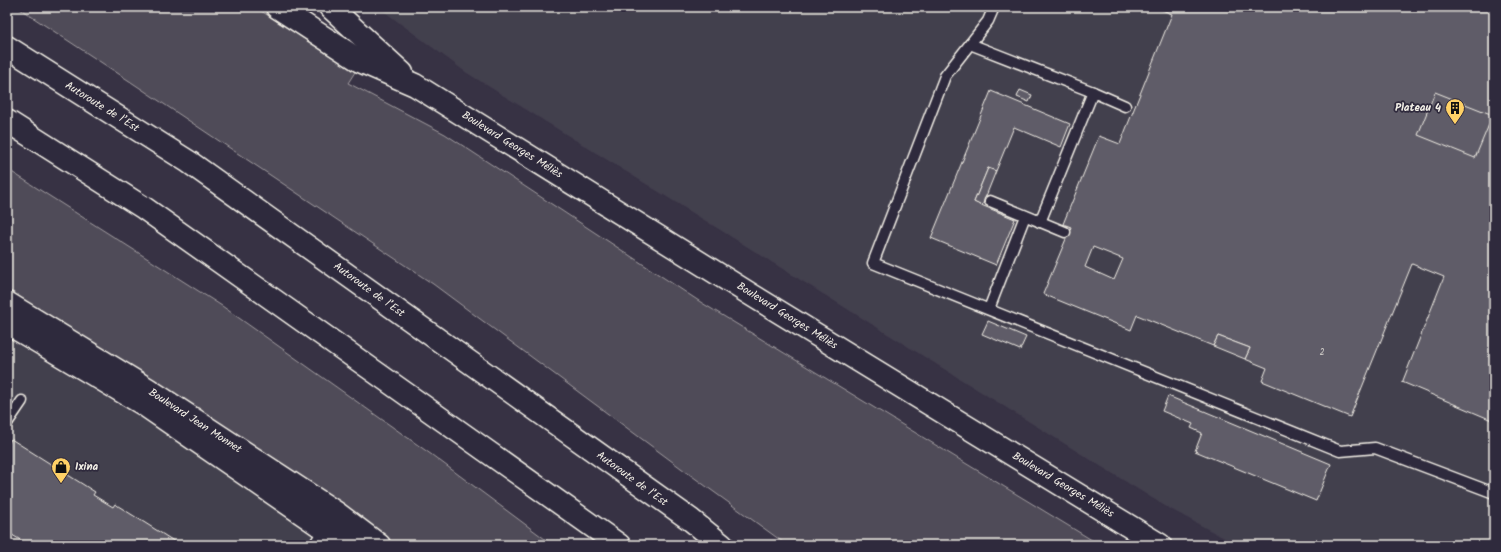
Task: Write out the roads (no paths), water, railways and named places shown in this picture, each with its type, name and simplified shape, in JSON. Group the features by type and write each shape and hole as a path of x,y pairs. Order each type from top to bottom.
{"main road":[{"name":"Boulevard Georges Méliès","path":"277,7 360,61 415,84 757,298 1160,545"},
{"name":"Boulevard Georges Méliès","path":"330,7 415,84"},
{"name":"Autoroute de l’Est","path":"7,47 189,162 691,520 722,545"},
{"path":"7,121 144,208 618,545"},
{"name":"Boulevard Jean Monnet","path":"7,303 149,390 338,514 379,545"},
{"name":"Boulevard Jean Monnet","path":"7,323 143,404 324,538 348,545"}],"lane":[{"path":"994,7 988,21 945,76 873,263 1340,451 1375,448 1494,493"},
{"path":"970,44 1125,106"},
{"path":"1040,222 1093,92"},
{"path":"990,201 1065,232"},
{"path":"989,310 1025,216"},
{"path":"7,423 22,401"}],"place":[{"name":"Plateau 4","path":"1455,125"},
{"name":"Ixina","path":"61,484"}]}
